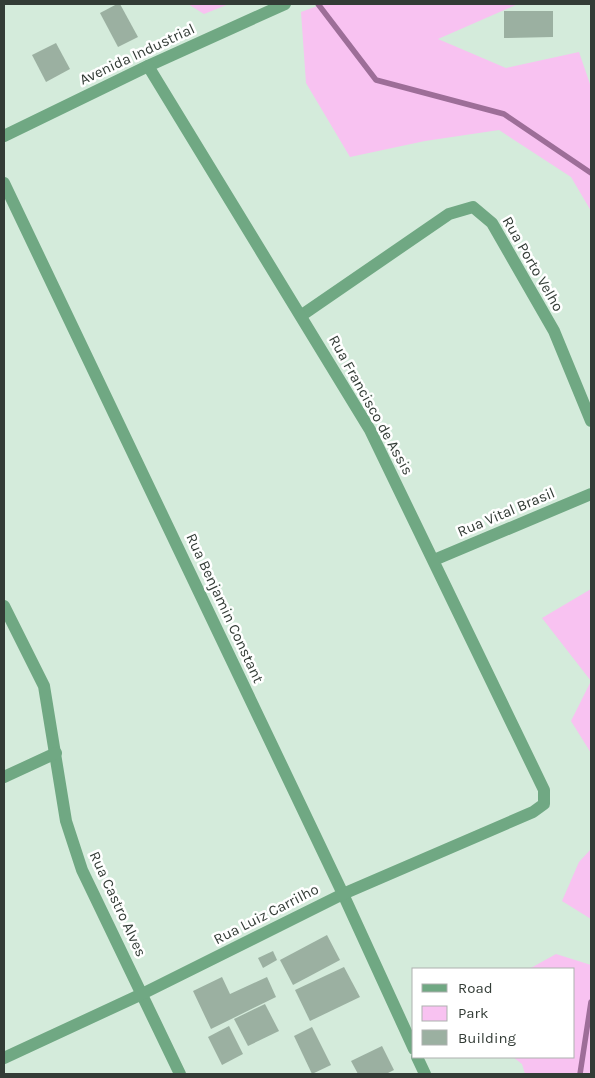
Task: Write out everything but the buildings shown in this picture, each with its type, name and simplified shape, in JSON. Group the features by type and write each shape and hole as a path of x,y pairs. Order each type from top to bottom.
{"street":[{"name":"Avenida Industrial","path":"4,136 148,66 285,4"},
{"name":"Rua Francisco de Assis","path":"148,66 370,430 544,790 544,804"},
{"name":"Rua Benjamin Constant","path":"4,183 343,894 412,1045"},
{"name":"Rua Porto Velho","path":"302,316 449,214 473,207 482,212 492,223 554,331 591,421"},
{"name":"Rua Vital Brasil","path":"434,560 591,494"},
{"name":"Rua Castro Alves","path":"4,606 44,686 66,821 82,870 180,1074"},
{"path":"4,776 56,753"},
{"name":"Rua Luiz Carrilho","path":"4,1058 142,994 343,894 533,812 544,804"},
{"path":"417,1058 425,1074"}],"green space":[{"path":"188,4 229,4 204,14"},
{"path":"323,4 518,4 438,39 506,68 579,52 591,87 591,211 571,177 499,130 425,141 350,157 306,83 301,12"},
{"path":"591,589 591,681 542,618"},
{"path":"591,681 591,753 571,721"},
{"path":"591,849 591,919 562,901 579,862"},
{"path":"556,954 591,965 591,1074 525,1074 522,1064 514,1058 575,1058 575,968 531,968"}],"waterway":[{"path":"318,4 376,80 504,114 591,173"},
{"path":"580,1074 591,1002"}]}
